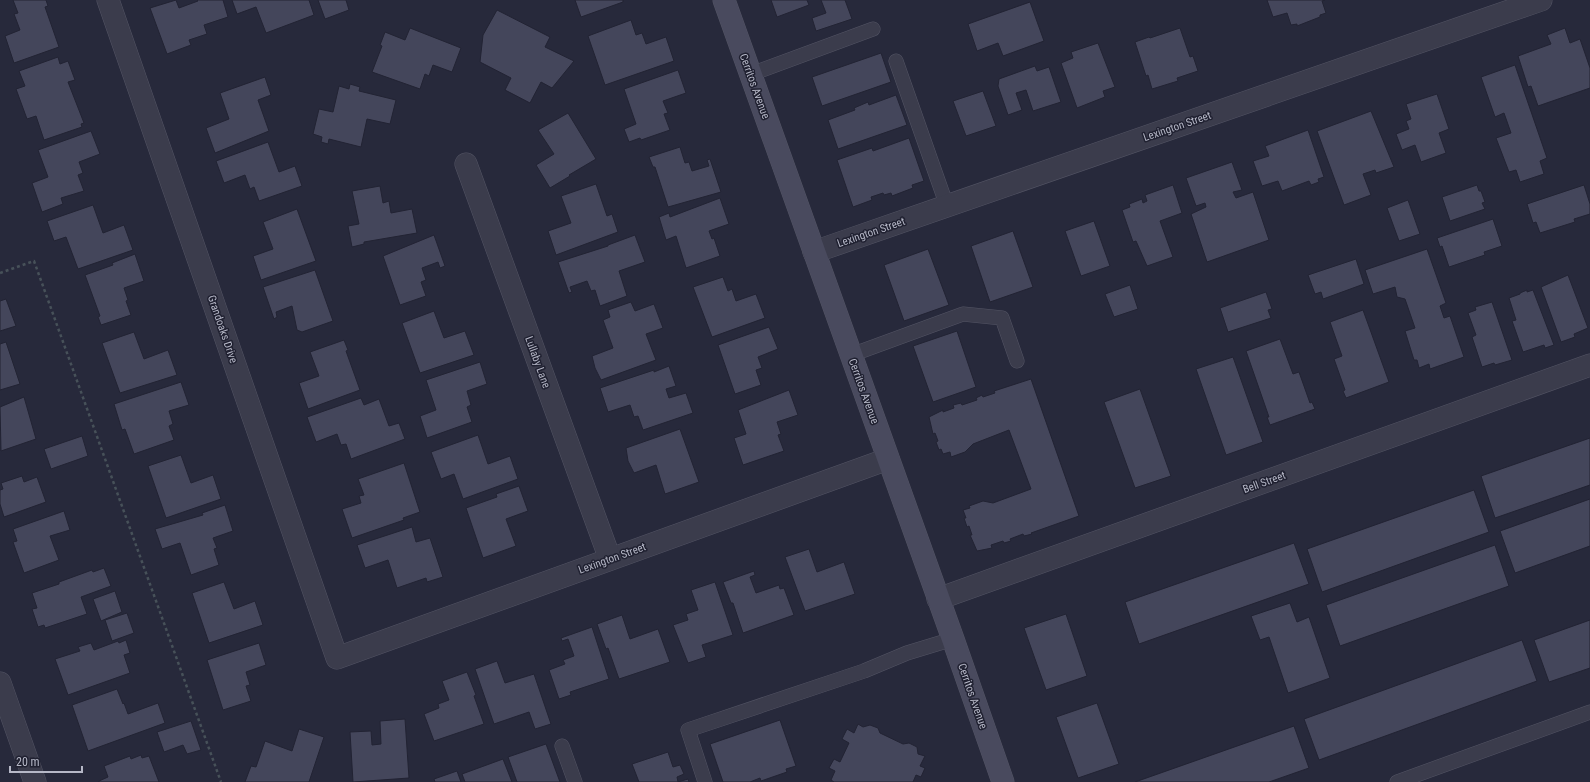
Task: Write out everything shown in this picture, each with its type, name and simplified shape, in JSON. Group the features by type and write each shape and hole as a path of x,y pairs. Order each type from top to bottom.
{"main road":[{"name":"Cerritos Avenue","path":"724,0 953,639 1002,782"}],"street":[{"name":"Grandoaks Drive","path":"108,0 337,658"},
{"name":"Lexington Street","path":"814,252 1541,0"},
{"name":"Lullaby Lane","path":"466,164 610,559"},
{"name":"Bell Street","path":"938,599 1590,365"},
{"name":"Lexington Street","path":"337,658 888,459"},
{"path":"0,683 35,782"}],"lane":[{"path":"751,74 873,29"},
{"path":"896,61 947,206"},
{"path":"851,355 963,314 1002,318 1017,361"},
{"path":"705,782 688,730 864,671 907,654 953,639"},
{"path":"1397,782 1590,712"},
{"path":"562,746 575,782"}],"path":[{"path":"0,273 34,261 221,782"}],"building":[{"path":"13,0 46,0 48,6 45,7 59,47 14,63 5,36 20,30 14,14 18,13"},
{"path":"176,0 179,8 198,1 197,0 223,0 228,17 204,25 207,34 189,40 191,45 167,54 150,8"},
{"path":"232,0 309,0 314,15 266,33 256,7 237,14"},
{"path":"318,0 346,0 349,10 325,19"},
{"path":"575,0 623,0 623,2 581,17"},
{"path":"771,0 807,0 809,5 777,17"},
{"path":"821,0 845,0 852,19 816,31 812,18 826,13"},
{"path":"1267,0 1325,0 1322,1 1326,13 1297,26 1297,24 1291,25 1287,13 1273,17"},
{"path":"1030,2 1044,41 1003,56 998,43 977,51 968,24"},
{"path":"497,10 550,37 545,47 574,61 552,88 541,82 530,103 505,90 511,78 480,62 483,35"},
{"path":"631,20 636,35 642,33 646,44 666,37 674,61 605,85 588,36"},
{"path":"410,28 461,48 452,72 433,65 429,76 425,74 420,89 372,72 382,46 380,45 385,32 405,40"},
{"path":"1180,28 1190,57 1193,56 1198,71 1177,78 1178,81 1152,89 1148,75 1146,76 1135,42"},
{"path":"1565,28 1570,43 1580,39 1590,68 1590,88 1538,106 1531,86 1528,87 1518,56 1551,44 1547,35"},
{"path":"1098,43 1115,87 1103,91 1105,97 1077,108 1061,63 1073,58 1071,52"},
{"path":"881,53 891,82 822,106 812,77"},
{"path":"58,57 60,64 68,61 75,80 68,82 84,123 81,124 82,127 44,140 36,116 27,119 16,89 25,86 19,71"},
{"path":"1515,65 1547,158 1540,161 1544,174 1520,182 1516,170 1509,172 1496,138 1511,133 1504,113 1495,117 1481,77"},
{"path":"1035,66 1037,71 1049,67 1061,102 1033,111 1026,90 1016,93 1022,110 1008,115 998,86 999,79"},
{"path":"678,70 686,93 663,101 668,113 664,114 670,130 641,140 640,138 629,142 624,129 636,124 624,89"},
{"path":"265,77 271,95 258,100 269,131 215,153 206,128 229,119 220,93"},
{"path":"350,84 360,87 359,91 396,100 390,124 367,119 361,147 329,139 328,144 321,142 322,137 313,134 319,109 333,112 339,86 349,89"},
{"path":"983,91 996,126 966,136 953,101"},
{"path":"1437,94 1449,129 1439,133 1446,153 1421,162 1415,145 1402,150 1396,134 1409,129 1406,121 1411,119 1406,104"},
{"path":"896,95 907,125 838,149 828,120 855,110 854,108 868,102 869,105"},
{"path":"1371,111 1394,167 1376,173 1375,170 1363,174 1371,195 1344,205 1317,131"},
{"path":"568,113 596,159 550,188 536,165 554,154 538,130"},
{"path":"1308,130 1324,177 1318,179 1319,182 1311,185 1309,181 1282,191 1278,181 1262,186 1253,161 1269,156 1265,146"},
{"path":"91,131 100,154 79,162 83,173 78,175 84,191 61,198 63,204 42,212 32,183 48,177 38,150"},
{"path":"909,138 924,181 912,185 913,188 892,196 891,193 884,195 883,193 871,197 872,200 853,207 837,160 872,148 873,151"},
{"path":"268,142 279,172 295,166 302,186 259,201 254,187 250,189 245,175 224,183 216,161"},
{"path":"680,147 685,163 689,162 692,171 709,166 707,160 710,159 721,192 668,207 655,167 653,167 649,157"},
{"path":"1232,162 1242,190 1233,192 1236,198 1253,192 1269,240 1207,262 1191,214 1206,207 1205,203 1196,206 1186,178"},
{"path":"596,184 607,216 612,214 618,232 556,255 548,231 571,223 561,196"},
{"path":"1173,185 1182,213 1160,221 1173,257 1147,266 1136,241 1133,242 1122,210 1130,207 1129,204 1142,199 1143,203 1147,201 1145,195"},
{"path":"1477,185 1485,202 1482,203 1485,209 1450,221 1442,197"},
{"path":"1584,185 1590,204 1590,214 1574,219 1575,222 1540,233 1536,222 1533,223 1527,204"},
{"path":"380,186 383,203 389,201 391,213 412,209 417,233 364,242 364,244 352,247 348,226 359,224 352,191"},
{"path":"720,198 729,224 709,231 712,239 714,238 720,256 686,268 676,236 666,240 659,217 669,213 670,217"},
{"path":"1408,200 1420,234 1399,241 1387,208"},
{"path":"93,205 103,233 124,225 133,250 78,269 66,237 54,241 47,221"},
{"path":"297,209 316,261 261,280 253,256 273,249 263,222"},
{"path":"1493,219 1502,246 1484,252 1485,255 1449,267 1442,246 1440,247 1437,238"},
{"path":"1094,221 1110,266 1081,276 1065,231"},
{"path":"1013,231 1033,287 990,302 971,246"},
{"path":"434,235 445,266 440,268 438,262 422,268 426,280 421,282 426,296 400,305 383,256"},
{"path":"635,235 645,262 619,271 627,296 600,306 595,290 591,291 587,281 570,287 572,292 569,293 558,262 608,246"},
{"path":"928,249 949,305 904,321 884,265"},
{"path":"1427,249 1446,303 1440,306 1444,318 1450,316 1464,357 1430,369 1429,364 1419,368 1417,360 1414,360 1405,331 1415,328 1405,299 1397,297 1395,287 1373,294 1365,270"},
{"path":"135,254 144,281 124,288 128,300 126,301 131,315 101,325 98,317 100,316 85,275 113,265 112,263"},
{"path":"1356,259 1364,284 1323,299 1321,292 1315,294 1308,275"},
{"path":"315,270 333,321 302,332 297,330 292,306 276,312 277,317 274,319 263,287"},
{"path":"1568,275 1588,328 1574,334 1575,337 1561,342 1541,287"},
{"path":"723,277 728,291 732,289 736,301 756,294 765,318 712,337 693,287"},
{"path":"1130,285 1138,309 1114,317 1105,294"},
{"path":"1527,290 1527,292 1533,290 1554,345 1545,348 1544,345 1523,352 1512,321 1516,320 1509,298"},
{"path":"1266,292 1272,309 1268,310 1271,318 1228,332 1220,308"},
{"path":"6,299 16,326 0,331 0,301"},
{"path":"631,302 635,311 654,304 663,328 646,334 656,360 601,380 595,368 592,356 613,348 603,320 610,317 608,310"},
{"path":"1492,302 1512,360 1482,367 1472,337 1476,335 1468,313 1476,310 1475,307"},
{"path":"1363,310 1389,382 1346,398 1343,391 1345,390 1334,359 1342,356 1330,322"},
{"path":"434,311 444,338 465,331 474,355 420,373 402,323"},
{"path":"769,327 778,349 758,357 762,368 756,370 761,385 735,394 718,345"},
{"path":"957,331 976,387 933,402 913,346"},
{"path":"134,332 144,359 168,350 177,375 120,393 102,343"},
{"path":"1280,339 1293,374 1299,372 1310,403 1312,402 1315,409 1270,425 1267,417 1269,417 1246,351"},
{"path":"344,340 348,350 346,351 360,390 308,409 299,383 319,376 310,352"},
{"path":"6,342 20,384 0,390 0,344"},
{"path":"1233,357 1263,442 1226,455 1196,369"},
{"path":"480,362 487,384 467,391 471,405 467,407 472,422 427,438 420,416 436,410 426,380"},
{"path":"669,366 676,386 666,389 669,398 686,393 693,413 643,430 638,416 634,417 630,405 608,412 600,388"},
{"path":"1031,379 1079,516 1031,533 1032,534 1024,536 1023,534 1010,539 1011,541 1004,543 1003,541 991,545 992,548 977,551 970,535 972,535 969,526 967,527 963,510 983,501 993,503 1031,489 1009,430 973,444 965,452 951,457 950,452 943,454 941,449 939,450 936,442 938,441 935,433 933,434 929,417 943,410 943,412 954,408 953,405 961,403 962,405 977,400 976,398 982,395 983,397 995,393 994,391"},
{"path":"181,382 189,405 169,411 173,424 169,426 174,440 134,454 125,429 122,430 114,404"},
{"path":"1140,389 1171,476 1135,488 1104,402"},
{"path":"789,390 798,415 777,422 781,434 778,435 784,451 743,465 734,438 746,434 738,410"},
{"path":"24,397 36,439 1,451 0,407"},
{"path":"361,398 364,405 379,399 389,426 399,423 405,439 351,459 346,444 341,445 337,434 316,442 307,417"},
{"path":"680,429 699,482 665,494 656,465 634,473 628,461 626,448"},
{"path":"478,435 488,464 510,456 518,479 463,499 454,474 441,479 431,452"},
{"path":"82,436 88,456 51,469 44,449"},
{"path":"1590,438 1590,485 1495,518 1481,476"},
{"path":"181,455 191,483 213,475 221,499 166,518 148,466"},
{"path":"404,463 420,512 403,518 404,520 352,538 342,509 361,503 359,496 364,495 358,479"},
{"path":"22,476 24,482 37,477 46,502 4,517 0,504 0,490 3,489 1,483"},
{"path":"519,486 528,511 506,519 516,546 483,558 466,508 497,497 496,494"},
{"path":"1474,490 1489,532 1322,592 1307,549"},
{"path":"1590,499 1590,546 1515,573 1500,531"},
{"path":"225,505 233,531 213,538 217,548 214,549 219,565 191,575 180,543 162,549 155,529 203,515 202,513"},
{"path":"64,511 70,530 50,536 59,560 24,573 13,542 17,541 13,529"},
{"path":"412,527 416,542 430,538 443,577 427,582 426,578 397,588 388,560 365,568 357,545"},
{"path":"1294,543 1309,584 1139,644 1125,602"},
{"path":"1495,545 1509,586 1340,646 1326,605"},
{"path":"809,549 817,572 844,562 855,594 805,611 785,557"},
{"path":"104,568 111,586 81,597 87,614 45,628 44,625 38,627 32,609 37,608 32,593 59,584 59,582 92,570 93,572"},
{"path":"754,571 755,575 750,577 756,593 779,585 780,589 784,588 794,615 743,633 733,603 731,603 723,582"},
{"path":"224,582 234,609 255,601 263,625 209,643 192,593"},
{"path":"715,582 733,635 702,645 706,657 688,663 673,625 688,620 686,614 698,610 691,590"},
{"path":"115,591 122,612 101,621 93,599"},
{"path":"1290,603 1297,622 1309,617 1330,678 1288,693 1269,637 1260,640 1251,616"},
{"path":"127,613 134,633 112,641 105,620"},
{"path":"1066,614 1087,676 1046,690 1024,628"},
{"path":"622,615 630,639 658,629 670,662 619,679 608,648 606,649 597,624"},
{"path":"1590,620 1590,668 1549,682 1534,640"},
{"path":"592,627 609,679 570,692 571,695 559,699 549,670 565,664 563,660 574,656 568,639 562,641 561,638"},
{"path":"126,640 130,653 124,655 130,673 68,695 55,659 80,651 78,647 91,643 94,650 118,641 119,643"},
{"path":"1522,640 1537,681 1319,760 1304,719"},
{"path":"259,643 266,665 246,672 250,685 246,686 251,701 223,710 207,660"},
{"path":"497,661 505,683 534,674 551,724 535,729 529,712 494,724 475,669"},
{"path":"467,672 476,695 474,696 484,724 434,741 424,714 439,708 438,704 449,700 442,681"},
{"path":"117,689 128,714 158,703 165,723 88,751 72,705"},
{"path":"1097,703 1119,764 1078,778 1056,717"},
{"path":"405,719 409,778 353,782 350,732 371,731 372,745 381,744 380,721"},
{"path":"780,720 796,766 786,769 787,772 761,781 760,778 750,782 723,782 710,744"},
{"path":"191,721 201,750 187,754 183,745 164,752 157,732"},
{"path":"858,724 863,727 870,725 878,728 880,733 903,744 909,743 917,747 918,754 925,756 920,766 925,768 921,777 916,775 913,782 834,782 831,780 835,771 829,768 834,759 840,762 849,743 842,739 847,729 854,733"},
{"path":"1294,726 1309,768 1269,782 1135,782"},
{"path":"299,729 324,737 309,782 245,782 251,766 256,767 265,741 292,751"},
{"path":"546,744 560,782 517,782 508,757"},
{"path":"668,752 673,767 680,765 684,774 677,777 678,782 639,782 632,764"},
{"path":"141,755 142,758 149,756 159,782 99,782 108,777 104,766 130,756 131,759"},
{"path":"503,759 512,782 465,782 462,774"},
{"path":"457,771 461,782 435,782 434,779"},
{"path":"688,779 689,782 678,782"}]}
